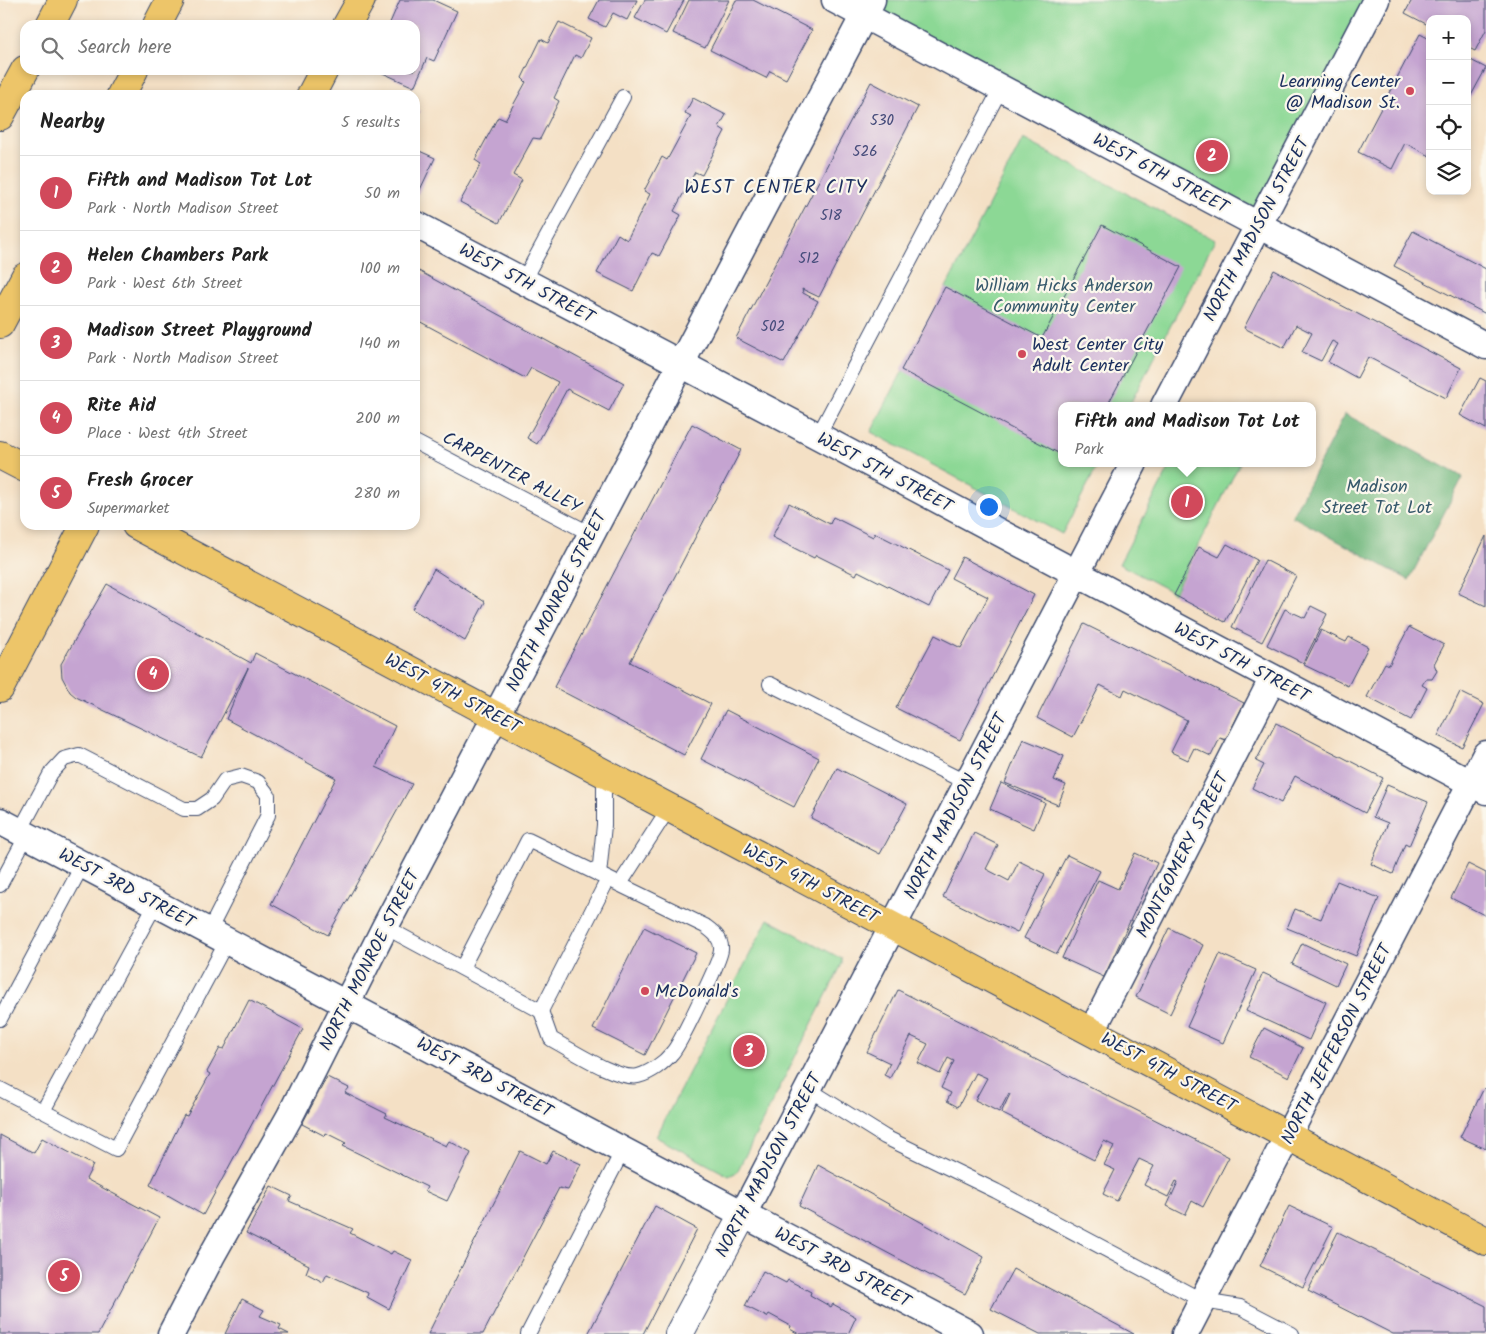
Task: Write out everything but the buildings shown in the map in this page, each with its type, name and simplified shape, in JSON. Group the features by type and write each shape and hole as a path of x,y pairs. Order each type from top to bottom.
{"main road":[{"path":"53,20 63,0"},
{"path":"160,20 170,0"},
{"path":"351,20 361,0"},
{"path":"0,116 22,75"},
{"path":"123,90 131,75"},
{"path":"314,90 321,75"},
{"path":"6,314 20,287"},
{"path":"0,455 20,465"},
{"path":"0,688 82,530"},
{"name":"WEST 4TH STREET","path":"145,530 1486,1241"}],"street":[{"name":"WEST 6TH STREET","path":"836,0 868,7 1001,88 1486,346"},
{"name":"NORTH MADISON STREET","path":"1166,402 1376,0"},
{"name":"NORTH MONROE STREET","path":"171,1334 290,1116 384,928 868,7"},
{"name":"WEST 5TH STREET","path":"420,227 1478,787"},
{"name":"NORTH MADISON STREET","path":"679,1334 1132,467"},
{"name":"MONTGOMERY STREET","path":"1092,1031 1273,678"},
{"name":"NORTH JEFFERSON STREET","path":"1186,1334 1288,1136 1478,787 1486,754"},
{"name":"WEST 3RD STREET","path":"16,829 970,1334"}],"lane":[{"path":"818,436 1001,88"},
{"path":"523,281 624,97"},
{"name":"CARPENTER ALLEY","path":"420,445 590,534"},
{"path":"770,684 967,783"},
{"path":"0,885 16,829 51,773 64,759 79,755 184,809 197,809 212,799 225,780 241,776 258,782 268,795 268,815 218,936 116,1149 0,1089"},
{"path":"604,774 604,825 609,879"},
{"path":"541,1011 609,879 669,808"},
{"path":"384,928 541,1011 551,1039 617,1074 637,1077 657,1067 673,1052 710,980 722,950 718,935 705,926 528,840 462,968"},
{"path":"0,1019 83,864"},
{"path":"43,1111 156,903"},
{"path":"808,1089 885,1137 996,1192 1203,1301 1240,1307 1292,1334"},
{"path":"528,1334 623,1150"}],"green space":[{"path":"872,0 1376,0 1259,224 864,15"},
{"name":"William Hicks Anderson Community Center","path":"1023,139 1215,240 1131,402 1058,402 1058,467 1097,467 1062,534 871,432"},
{"name":"Madison Street Tot Lot","path":"1345,414 1463,477 1409,580 1292,516"},
{"path":"1170,467 1238,467 1174,593 1119,564"},
{"path":"768,919 842,959 842,964 737,1172 729,1176 656,1137"}],"place":[{"name":"Learning Center @ Madison St.","path":"1410,91"},
{"name":"Helen Chambers Park","path":"1212,156"},
{"name":"West Center City Adult Center","path":"1022,354"},
{"name":"Fifth and Madison Tot Lot","path":"1187,502"},
{"name":"Rite Aid","path":"153,674"},
{"name":"McDonald's","path":"645,991"},
{"name":"Madison Street Playground","path":"749,1051"},
{"name":"Fresh Grocer","path":"64,1276"}],"district":[{"name":"WEST CENTER CITY","path":"776,186"}]}
